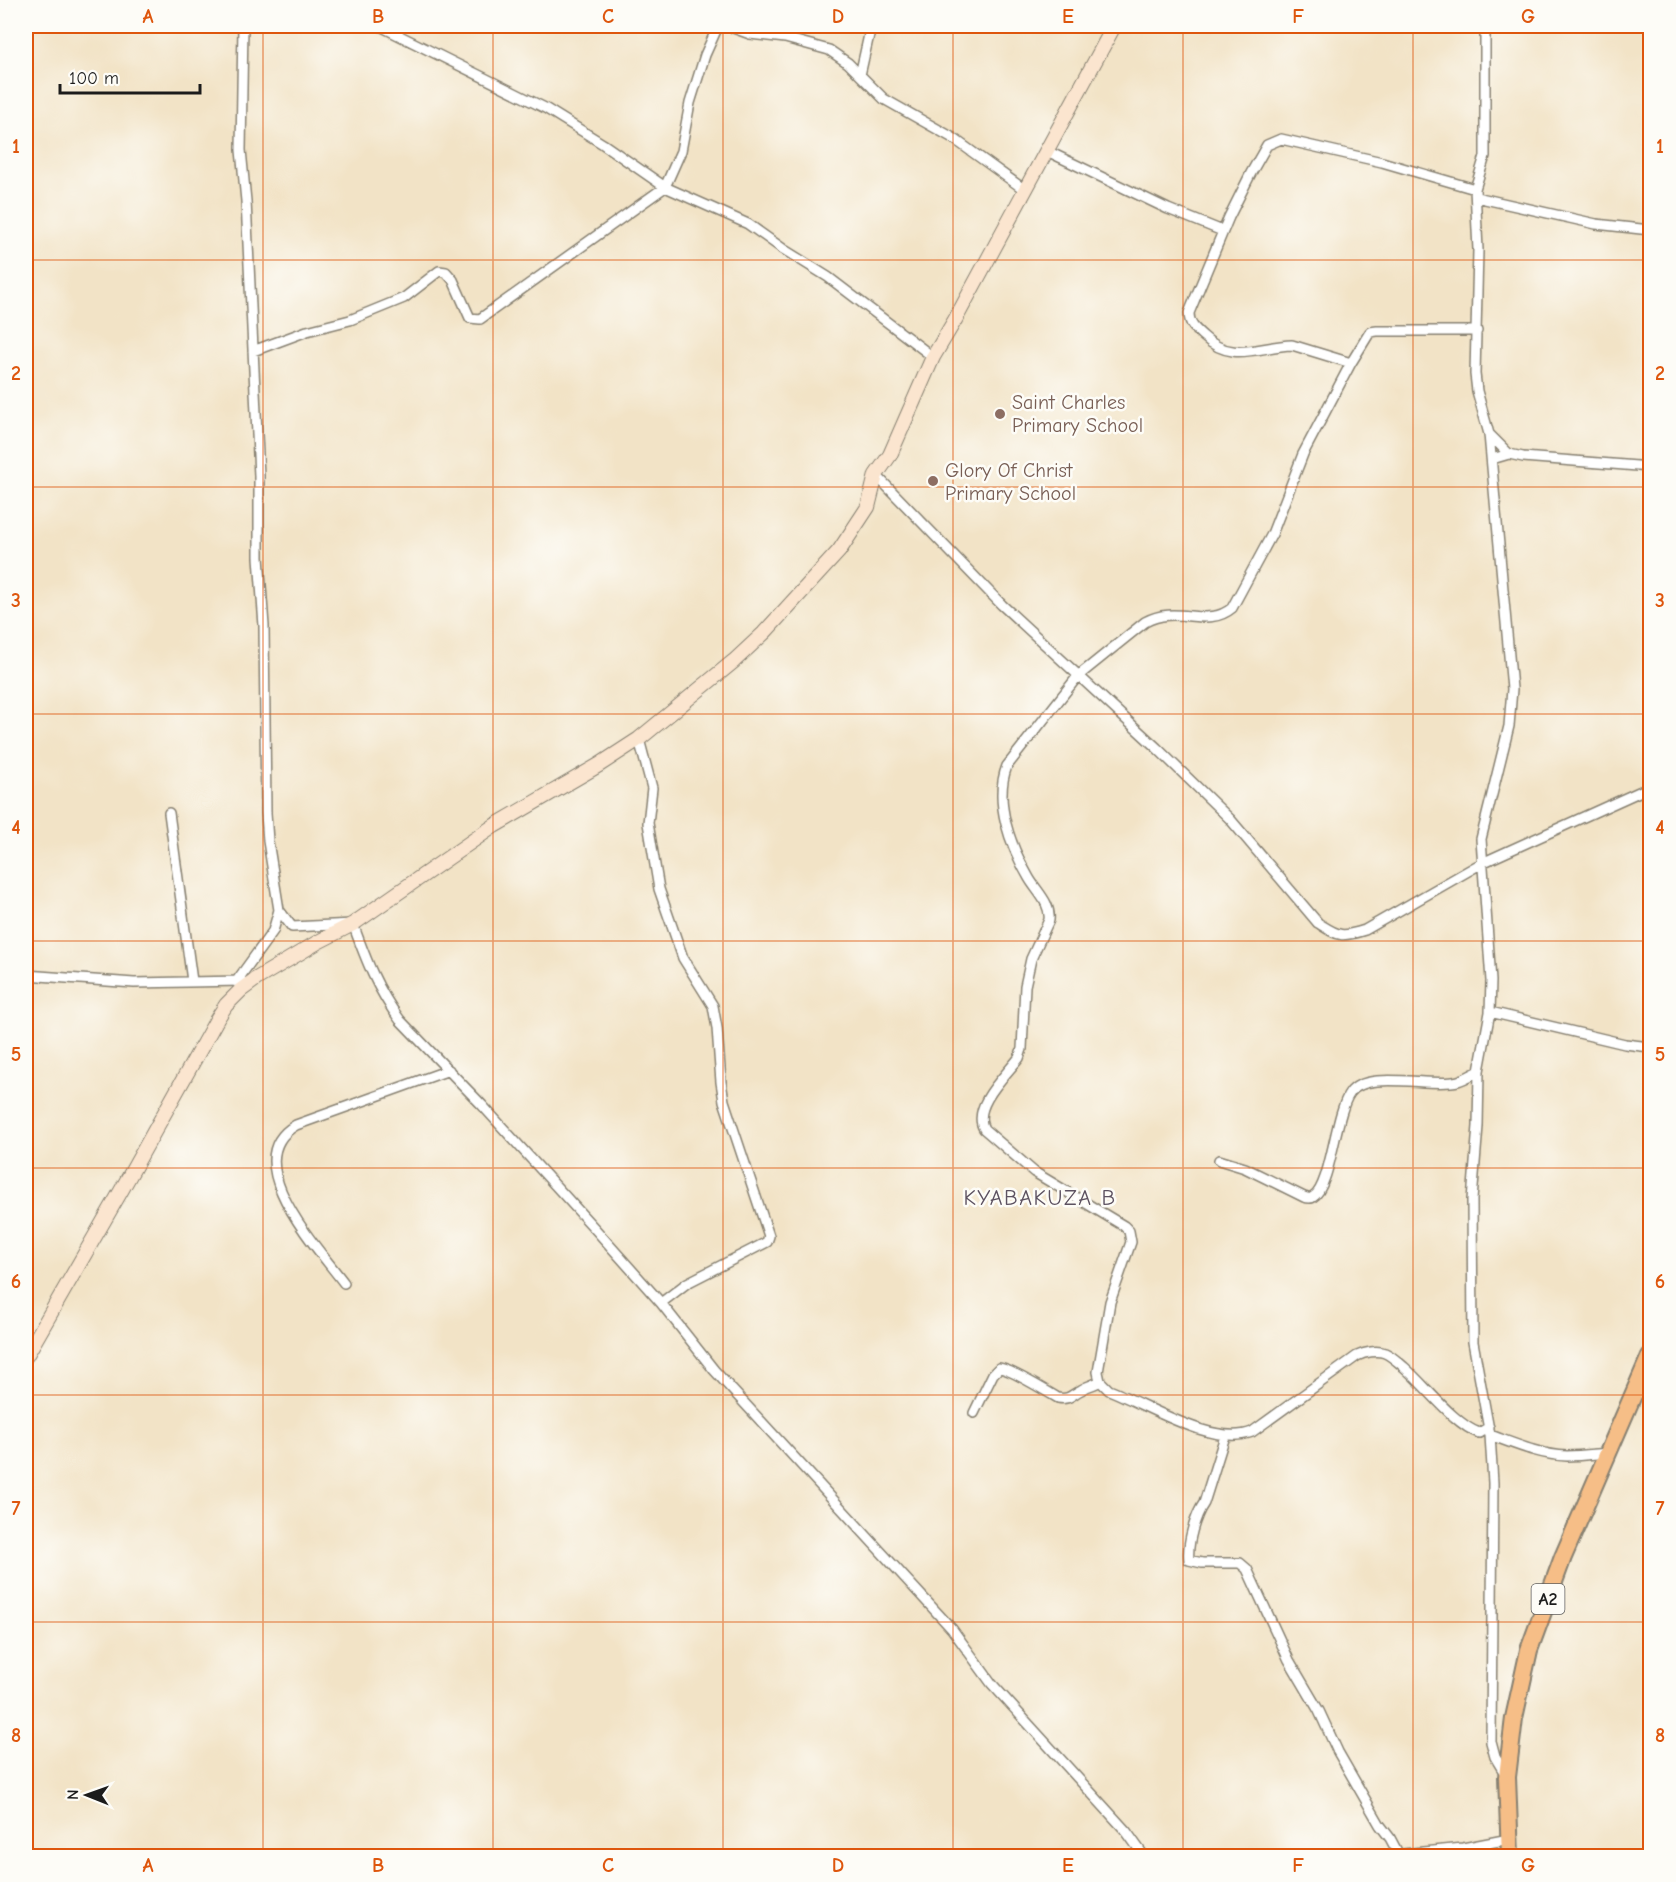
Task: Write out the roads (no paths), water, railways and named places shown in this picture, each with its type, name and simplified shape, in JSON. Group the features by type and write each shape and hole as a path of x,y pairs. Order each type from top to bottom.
{"highway":[{"name":"A2","path":"1510,1857 1507,1777 1516,1707 1529,1650 1563,1557 1610,1454 1650,1356"}],"street":[{"path":"236,982 273,931 279,910 266,820 264,626 259,557 259,476 246,201 241,150 243,26"},
{"path":"380,26 545,108 603,144 665,187 748,224 828,277 933,357"},
{"path":"253,351 307,331 351,320 404,298 439,271 446,272 453,280 470,318 480,319 665,187 681,151 690,103 705,55 718,26"},
{"path":"728,26 750,34 785,38 829,50 860,75 884,99 953,138 1025,190"},
{"path":"860,75 871,26"},
{"path":"26,1356 116,1202 217,1019 234,998 256,979 353,924 494,826 639,739 734,661 803,592 839,551 868,507 876,475 890,455 933,357 956,320 1114,26"},
{"path":"1485,26 1485,156 1475,193 1478,250 1475,374 1477,391 1489,434 1492,459 1512,689 1509,726 1481,839 1491,981 1490,1012 1479,1071 1478,1126 1472,1200 1472,1326 1489,1431 1493,1483 1491,1734 1495,1758 1507,1777"},
{"path":"1351,363 1292,345 1253,352 1238,352 1218,347 1208,341 1189,319 1190,308 1251,173 1267,145 1281,138 1382,162 1475,193 1596,224 1650,230"},
{"path":"1047,152 1168,209 1220,230 1225,227"},
{"path":"1477,332 1370,332 1303,454 1272,534 1232,608 1224,615 1216,617 1168,614 1156,616 1145,622 1078,676 1006,766 1001,790 1005,818 1017,854 1050,913 1031,959 1025,986 1022,1049 1019,1058 986,1100 980,1116 984,1129 1034,1172 1129,1231 1130,1248 1110,1302 1099,1361 1100,1381 1109,1390 1151,1407 1179,1422 1225,1436 1242,1436 1252,1432 1357,1356 1374,1352 1389,1355 1401,1364 1469,1430 1479,1433 1489,1431 1529,1450 1545,1453 1567,1456 1610,1454"},
{"path":"1489,434 1509,454"},
{"path":"1492,459 1509,454 1650,467"},
{"path":"876,475 1002,605 1157,748 1230,819 1317,922 1335,933 1346,936 1365,930 1482,863 1650,787"},
{"path":"639,739 652,788 648,823 658,889 680,951 713,1006 724,1101 769,1236 767,1242 687,1283 661,1303"},
{"path":"169,813 192,981"},
{"path":"279,910 292,927 353,924"},
{"path":"353,924 371,974 400,1020 517,1143 661,1303 714,1370 952,1629 985,1676 1126,1831 1144,1857"},
{"path":"26,975 134,983 236,982 256,979"},
{"path":"1490,1012 1625,1044 1650,1047"},
{"path":"344,1283 286,1205 278,1188 274,1172 275,1154 281,1138 286,1130 296,1125 449,1070"},
{"path":"1219,1160 1245,1168 1304,1197 1312,1198 1323,1182 1345,1101 1355,1087 1388,1081 1458,1082 1479,1071"},
{"path":"974,1413 993,1374 999,1368 1008,1369 1023,1380 1067,1400 1083,1388 1100,1381"},
{"path":"1225,1436 1204,1503 1197,1512 1188,1550 1189,1560 1202,1563 1240,1563 1247,1569 1289,1660 1319,1711 1338,1752 1399,1855"},
{"path":"1383,1857 1463,1848 1509,1839"}],"place":[{"name":"Saint Charles Primary School","path":"1000,414"},
{"name":"Glory Of Christ Primary School","path":"933,481"}],"district":[{"name":"KYABAKUZA B","path":"1040,1198"}]}
